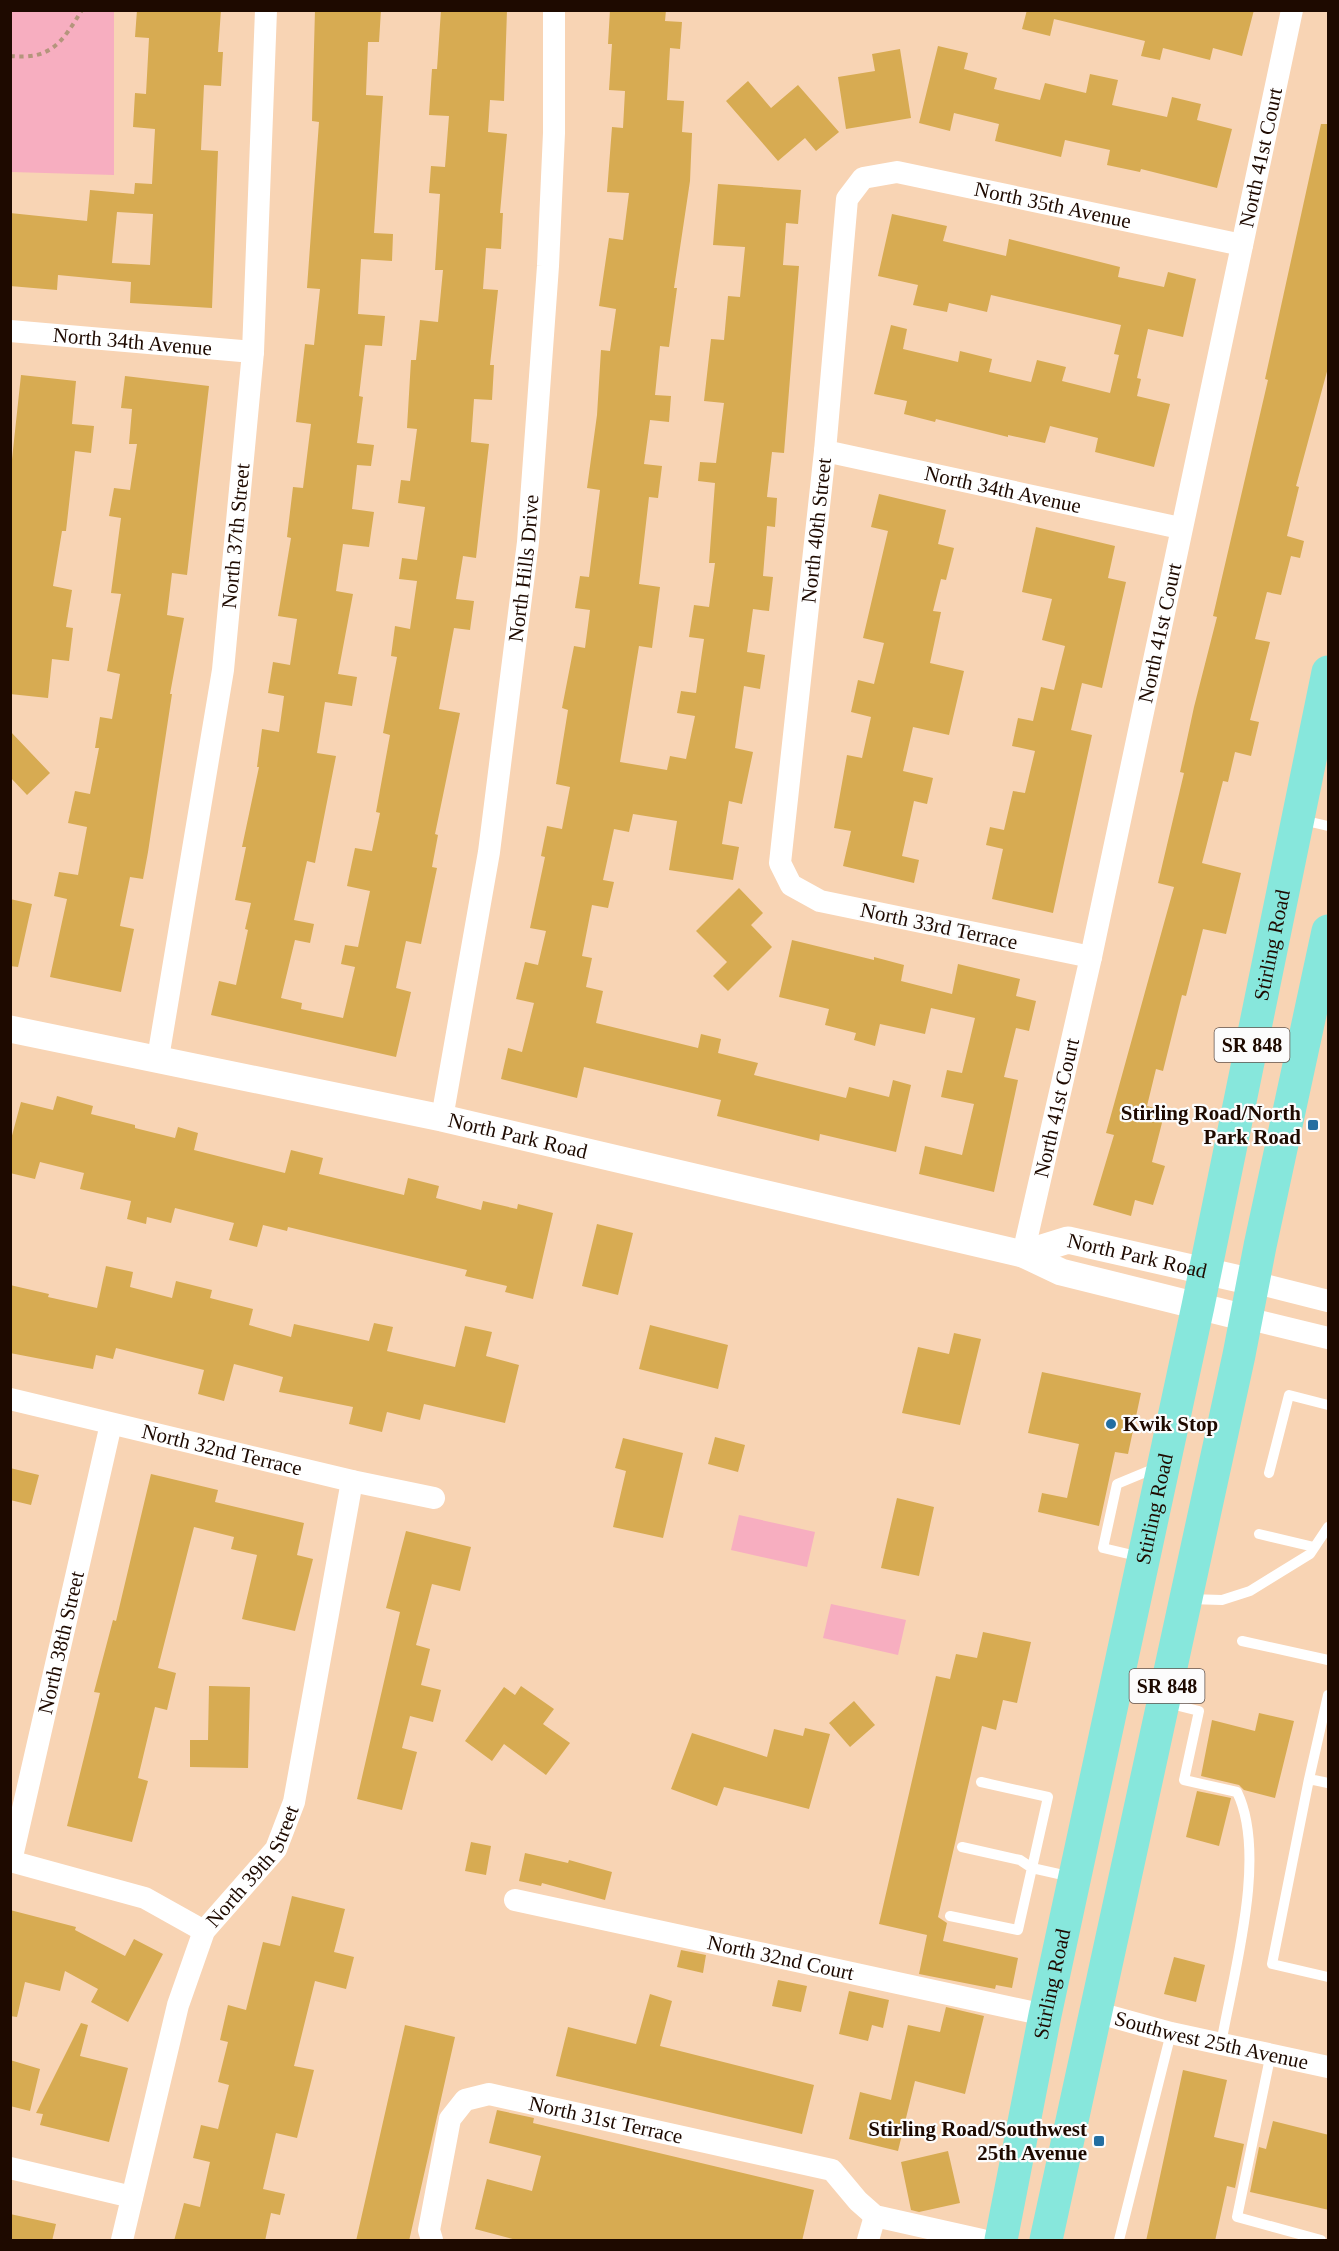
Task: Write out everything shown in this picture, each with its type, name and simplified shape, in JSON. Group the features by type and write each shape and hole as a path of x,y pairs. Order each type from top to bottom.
{"main road":[{"name":"Stirling Road","path":"1001,2241 1045,2015 1205,1270 1313,822 1329,672"},
{"name":"SR 848","path":"1051,2240 1095,2012 1253,1282 1314,1020 1329,931"},
{"path":"1065,1929 1086,2000 1095,2012"},
{"path":"1045,2015 1062,2034 1070,2050 1079,2089"}],"street":[{"name":"North 37th Street","path":"158,1058 223,670 253,352 266,10"},
{"name":"North Hills Drive","path":"442,1118 489,852 528,542 548,266 554,133 554,10"},
{"name":"North 41st Court","path":"1023,1254 1091,957 1180,528 1292,10"},
{"name":"North 35th Avenue","path":"863,178 897,172 1242,244"},
{"name":"North 40th Street","path":"791,885 780,863 825,451 847,199 863,178"},
{"name":"North 34th Avenue","path":"10,332 253,352"},
{"name":"North 34th Avenue","path":"825,451 1180,528"},
{"name":"North 33rd Terrace","path":"791,885 820,901 1091,957"},
{"name":"North Park Road","path":"10,1029 442,1118 1023,1254 1061,1272 1246,1318"},
{"name":"North Park Road","path":"1023,1254 1068,1240 1253,1282"},
{"path":"1253,1282 1329,1301"},
{"path":"1246,1318 1329,1338"},
{"name":"North 32nd Terrace","path":"10,1399 352,1481 434,1498"},
{"name":"North 38th Street","path":"11,1861 111,1424"},
{"name":"North 39th Street","path":"122,2241 178,2005 204,1931 276,1850 294,1802 352,1481"},
{"path":"11,1861 145,1898 204,1931"},
{"name":"North 32nd Court","path":"515,1900 1045,2015"},
{"name":"Southwest 25th Avenue","path":"1095,2012 1170,2033 1329,2067"},
{"name":"North 31st Terrace","path":"432,2241 429,2230 450,2119 465,2100 489,2094 832,2170 858,2201 875,2216"},
{"path":"10,2168 132,2197"},
{"path":"868,2241 875,2216 982,2241"}],"lane":[{"path":"1269,1473 1289,1395 1329,1405"},
{"path":"1144,1558 1103,1548 1117,1485 1164,1464"},
{"path":"1186,1599 1222,1600 1250,1591 1310,1554 1329,1527"},
{"path":"1259,1534 1314,1547"},
{"path":"1242,1641 1329,1660"},
{"path":"1329,1695 1309,1779 1272,1964 1329,1977"},
{"path":"1163,1703 1199,1711 1184,1780 1237,1792 1246,1809 1250,1880 1221,2044"},
{"path":"1309,1779 1329,1783"},
{"path":"950,1916 1018,1930 1048,1797 981,1782"},
{"path":"962,1847 1020,1860 1032,1868 1076,1878"},
{"path":"1119,2241 1170,2033"},
{"path":"1271,2053 1237,2217 1321,2241"},
{"path":"1277,2241 1279,2229"}],"path":[{"path":"10,56 26,58 59,46 82,10"}],"shaded area":[{"path":"11,10 114,11 114,175 11,172"},
{"path":"739,1515 815,1532 807,1567 731,1550"},
{"path":"831,1604 906,1620 898,1655 823,1638"}],"building":[{"path":"137,10 221,10 218,52 223,52 221,86 204,85 201,150 218,151 212,308 130,303 131,282 58,275 57,290 10,286 10,213 87,221 90,190 134,194 135,183 152,184 155,129 133,127 135,93 146,94 149,38 135,37","holes":["117,212 153,214 150,265 112,263"]},
{"path":"315,10 381,10 379,42 368,42 366,95 383,96 374,233 393,234 392,261 361,259 358,314 385,316 382,346 365,345 359,396 363,397 357,443 374,445 371,466 357,465 352,509 374,512 369,547 343,544 336,591 353,594 338,674 357,677 352,706 325,702 317,753 336,756 315,863 307,861 294,920 314,924 310,943 295,940 281,998 302,1003 301,1009 343,1018 355,967 341,964 345,945 358,947 370,891 347,886 355,848 372,851 380,813 376,812 390,735 383,733 397,657 391,656 395,626 410,629 417,581 399,579 402,558 417,560 425,507 398,503 401,480 410,481 417,429 407,428 411,360 416,360 420,320 438,322 443,270 435,270 440,194 429,193 431,166 445,167 449,116 429,115 432,69 437,69 441,10 507,10 504,101 490,100 488,132 507,134 500,213 503,213 501,249 486,248 483,289 498,290 490,365 494,365 492,400 474,399 471,442 489,444 476,558 463,556 456,599 474,601 470,630 454,628 439,709 460,713 435,834 438,835 432,867 437,868 421,944 406,941 396,988 411,992 396,1057 211,1015 219,981 236,985 248,930 245,929 251,903 235,900 246,847 242,847 259,767 257,767 262,729 279,732 284,696 268,693 273,662 290,665 297,619 278,616 291,538 287,537 293,487 303,488 311,424 296,422 305,344 314,345 320,289 307,288 319,122 312,121"},
{"path":"610,10 666,10 665,21 682,22 680,49 670,48 667,100 684,101 682,132 692,133 690,181 674,288 677,288 669,347 660,346 655,395 671,396 669,422 650,420 644,464 662,466 658,498 649,497 639,584 660,587 652,648 639,646 620,762 667,770 670,756 686,759 695,716 677,713 681,691 696,693 704,639 689,637 694,605 709,607 715,563 709,563 715,483 698,481 700,462 716,463 724,403 704,401 711,339 724,340 728,296 740,297 745,247 713,245 718,184 801,190 798,224 786,223 783,265 799,266 784,453 772,452 767,497 777,498 775,527 767,526 763,576 773,577 769,611 753,609 747,652 765,655 760,689 744,686 735,748 753,752 742,804 729,801 722,844 739,847 733,880 669,870 677,821 633,814 629,832 614,829 603,880 614,882 608,908 592,905 582,956 592,958 586,987 603,991 596,1023 698,1048 701,1034 721,1039 718,1053 758,1063 754,1075 846,1098 849,1087 889,1097 893,1080 911,1085 896,1152 820,1134 819,1141 717,1116 721,1100 584,1067 577,1098 501,1079 508,1048 522,1052 534,1003 516,999 525,962 538,965 546,931 530,928 545,857 541,856 547,826 562,829 570,787 556,784 568,710 562,708 574,646 585,648 590,610 575,608 580,576 589,577 600,490 587,488 597,415 601,350 610,351 616,309 599,306 609,238 623,240 629,193 607,192 612,127 623,128 625,91 609,90 612,44 608,44"},
{"path":"1027,10 1254,10 1242,56 1213,48 1210,60 1163,48 1160,60 1141,56 1145,41 1054,19 1050,36 1022,29"},
{"path":"938,46 968,53 964,69 997,78 994,89 1040,100 1045,83 1086,93 1090,74 1118,80 1112,105 1167,117 1172,97 1201,104 1197,120 1232,129 1217,188 1141,169 1140,172 1107,165 1110,150 1065,140 1061,157 995,141 999,124 954,113 950,131 919,123"},
{"path":"900,49 911,118 846,129 838,77 875,71 872,54"},
{"path":"748,81 771,108 798,85 839,132 816,151 805,138 778,161 726,101"},
{"path":"1321,124 1329,124 1329,364 1296,486 1299,487 1287,536 1304,541 1300,558 1291,556 1281,595 1267,592 1255,639 1270,642 1250,720 1259,722 1251,756 1235,752 1228,782 1223,781 1202,863 1241,873 1226,934 1203,929 1186,996 1182,995 1163,1071 1156,1069 1147,1106 1165,1111 1152,1162 1165,1166 1153,1205 1135,1200 1131,1216 1093,1205 1114,1135 1106,1133 1174,887 1158,883 1184,773 1180,772 1217,617 1213,616 1268,380 1265,379"},
{"path":"892,214 947,226 943,241 1006,256 1009,239 1120,267 1118,277 1164,287 1168,272 1196,279 1183,337 1148,329 1137,378 1141,379 1137,396 1170,404 1154,467 1095,452 1098,438 1050,426 1045,443 1008,435 1008,437 936,419 935,422 904,414 907,401 874,394 891,325 907,329 903,349 958,362 960,351 992,359 989,372 1031,382 1037,360 1066,367 1062,381 1110,393 1119,355 1114,354 1121,325 991,295 987,312 949,303 947,312 913,305 918,285 878,276"},
{"path":"21,375 76,381 72,424 94,426 91,453 75,451 66,531 62,531 53,586 72,590 66,627 73,628 69,661 52,659 48,698 10,694 10,478"},
{"path":"125,376 209,386 187,575 172,573 167,615 184,618 170,694 172,694 148,852 143,879 130,877 120,926 134,929 121,992 50,977 67,899 54,896 59,872 78,875 87,827 68,823 75,791 90,794 99,748 95,748 100,717 112,719 120,674 107,671 121,594 111,593 121,518 109,516 114,488 130,490 137,444 129,444 132,409 121,408"},
{"path":"879,494 946,510 938,544 954,548 946,580 941,579 933,611 941,612 930,663 964,671 949,735 913,727 903,771 933,778 927,804 914,801 902,856 919,860 914,883 843,866 851,831 834,828 847,755 862,758 871,717 851,712 858,680 874,684 884,643 863,638 888,531 871,527"},
{"path":"1036,527 1115,546 1108,578 1126,582 1102,688 1082,683 1071,730 1092,735 1053,913 992,899 1003,849 986,845 990,827 1004,830 1013,791 1025,793 1035,751 1012,746 1018,718 1033,721 1041,687 1054,690 1065,646 1042,640 1052,599 1022,592"},
{"path":"10,731 50,773 27,795 10,777"},
{"path":"739,888 763,913 751,925 772,947 728,991 713,976 727,962 696,931"},
{"path":"10,899 32,904 18,967 10,966"},
{"path":"792,940 904,965 901,981 952,994 958,964 1020,979 1016,996 1036,1001 1029,1031 1016,1028 1004,1077 1018,1080 994,1192 919,1174 925,1146 962,1155 974,1104 941,1097 947,1070 962,1073 975,1018 931,1008 925,1034 880,1024 875,1046 854,1040 856,1033 825,1025 829,1009 779,997"},
{"path":"57,1096 93,1106 91,1114 135,1125 135,1128 175,1138 178,1127 198,1133 194,1150 285,1173 291,1150 323,1158 319,1174 404,1195 408,1178 439,1186 436,1198 481,1210 483,1201 517,1209 518,1204 553,1213 533,1299 505,1292 507,1286 465,1276 467,1270 288,1227 287,1231 263,1225 257,1247 229,1240 234,1223 175,1208 171,1223 147,1217 146,1224 127,1219 131,1201 80,1189 84,1173 40,1162 35,1179 10,1173 10,1143 21,1102 53,1110"},
{"path":"597,1224 633,1233 618,1295 582,1286"},
{"path":"106,1266 133,1272 130,1287 172,1298 176,1281 212,1290 210,1298 253,1309 249,1325 291,1337 294,1324 369,1341 374,1323 393,1327 387,1351 455,1367 465,1326 492,1332 486,1356 519,1365 505,1423 424,1404 420,1420 387,1412 382,1432 349,1424 353,1407 279,1392 283,1377 234,1364 224,1401 198,1394 204,1370 116,1348 113,1359 96,1355 93,1369 10,1353 10,1285 49,1294 48,1297 97,1308"},
{"path":"650,1325 728,1345 718,1389 639,1369"},
{"path":"954,1333 981,1339 960,1425 902,1413 918,1347 949,1354"},
{"path":"1042,1372 1141,1393 1128,1454 1115,1452 1099,1526 1038,1512 1042,1493 1067,1498 1079,1444 1028,1433"},
{"path":"715,1437 745,1445 738,1472 708,1464"},
{"path":"623,1438 683,1453 663,1538 613,1527 626,1471 615,1468"},
{"path":"10,1468 39,1475 31,1505 10,1500"},
{"path":"151,1474 218,1490 215,1502 304,1523 297,1555 313,1559 295,1631 242,1619 257,1555 231,1549 234,1537 194,1527 158,1668 176,1673 167,1710 155,1707 138,1778 148,1781 132,1842 67,1826 100,1693 94,1692 113,1620 116,1621"},
{"path":"897,1498 934,1507 919,1576 881,1568"},
{"path":"406,1531 471,1547 460,1591 432,1584 416,1645 430,1649 421,1685 441,1690 433,1722 410,1716 402,1748 417,1752 402,1810 357,1799 400,1612 386,1608"},
{"path":"983,1632 1031,1642 1017,1703 1003,1700 996,1730 982,1726 938,1917 947,1923 943,1941 1018,1958 1012,1988 996,1985 995,1989 919,1974 927,1935 879,1924 936,1676 950,1679 956,1654 977,1658"},
{"path":"209,1686 250,1687 248,1768 190,1767 190,1740 208,1740"},
{"path":"521,1686 554,1709 543,1724 570,1743 546,1775 504,1744 492,1761 465,1741 504,1687 515,1695"},
{"path":"854,1701 875,1725 850,1747 829,1723"},
{"path":"1259,1713 1294,1721 1275,1798 1244,1790 1239,1785 1201,1776 1212,1720 1255,1731"},
{"path":"805,1728 830,1734 809,1809 724,1787 717,1806 671,1789 692,1733 767,1757 774,1729 803,1736"},
{"path":"1197,1791 1231,1798 1219,1846 1186,1837"},
{"path":"471,1842 491,1846 486,1875 465,1871"},
{"path":"525,1853 568,1863 569,1860 612,1872 605,1900 542,1883 541,1886 519,1881"},
{"path":"292,1896 345,1909 334,1952 354,1957 346,1989 315,1981 294,2066 314,2070 297,2138 276,2133 263,2189 285,2194 280,2215 271,2213 265,2241 174,2241 184,2203 200,2207 210,2162 193,2158 201,2125 218,2129 229,2085 218,2082 228,2042 220,2040 228,2005 246,2010 263,1942 280,1946"},
{"path":"10,1910 76,1927 75,1930 125,1956 134,1939 163,1954 128,2022 91,2002 98,1989 65,1971 60,1991 25,1982 17,2017 10,2016"},
{"path":"681,1950 706,1955 703,1973 677,1967"},
{"path":"1174,1957 1205,1965 1196,2002 1164,1994"},
{"path":"778,1980 807,1986 801,2012 772,2006"},
{"path":"849,1991 889,2000 883,2028 872,2025 868,2041 839,2034"},
{"path":"650,1994 672,2001 660,2046 814,2085 802,2134 556,2076 568,2027 636,2044"},
{"path":"946,2007 984,2016 965,2094 915,2081 898,2151 849,2139 860,2092 891,2100 908,2025 940,2032"},
{"path":"81,2023 88,2025 80,2056 128,2068 109,2142 40,2125 43,2114 36,2113"},
{"path":"405,2025 455,2037 409,2241 356,2241"},
{"path":"10,2060 40,2069 30,2111 10,2106"},
{"path":"1183,2070 1227,2080 1214,2137 1244,2144 1235,2188 1227,2186 1215,2241 1146,2241"},
{"path":"497,2110 534,2118 533,2123 814,2190 802,2241 520,2241 475,2229 487,2179 532,2191 541,2156 489,2143"},
{"path":"1273,2121 1329,2135 1329,2210 1250,2192 1259,2147 1266,2149"},
{"path":"948,2151 960,2203 919,2212 911,2210 901,2162"},
{"path":"10,2214 56,2224 52,2241 10,2241"}],"place":[{"name":"Stirling Road/North Park Road","path":"1313,1125"},
{"name":"Kwik Stop","path":"1111,1424"},
{"name":"Stirling Road/Southwest 25th Avenue","path":"1099,2141"}]}
